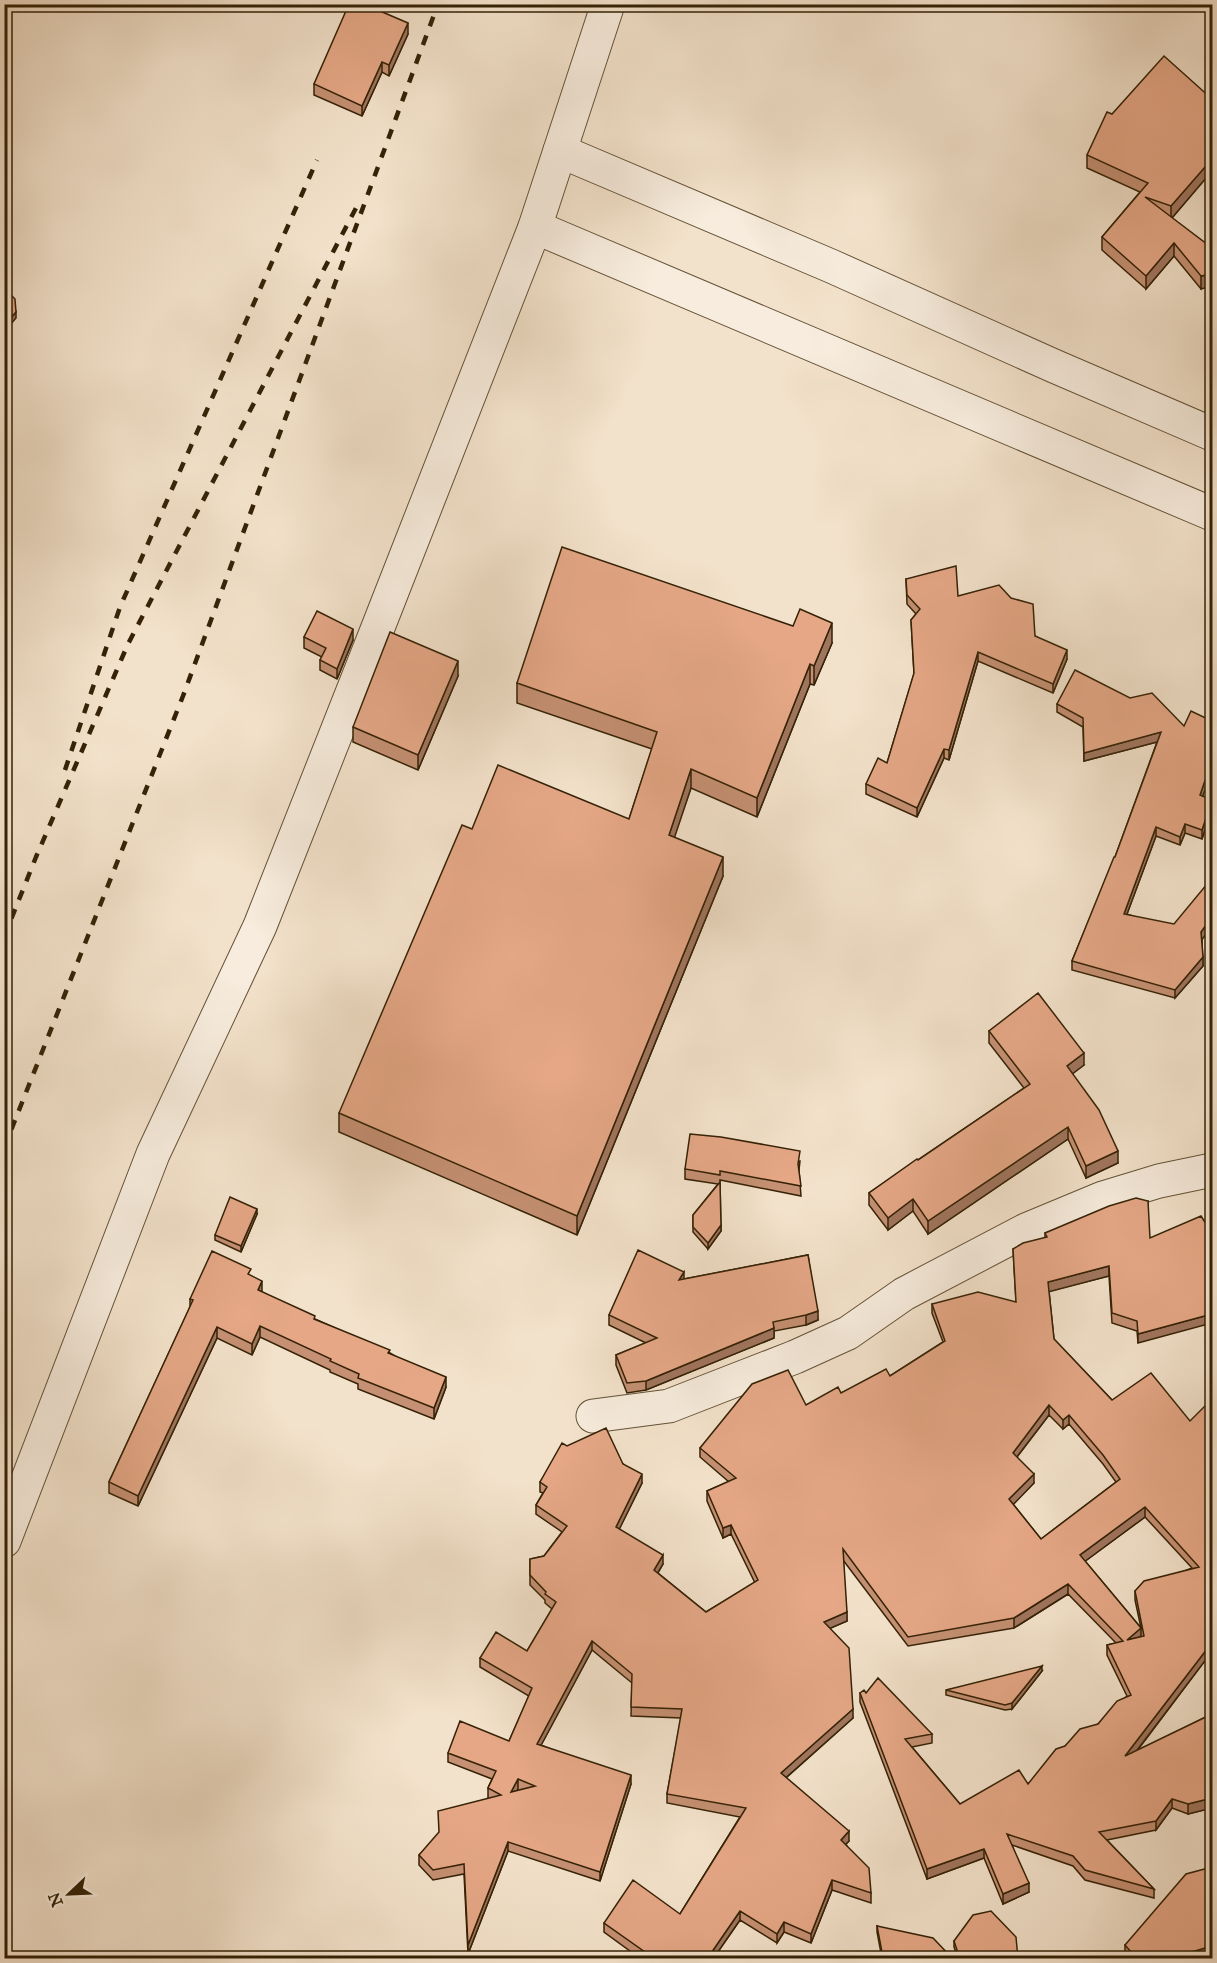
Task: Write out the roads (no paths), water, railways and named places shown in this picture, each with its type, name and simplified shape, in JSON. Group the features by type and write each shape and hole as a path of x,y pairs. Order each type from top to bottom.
{"street":[{"path":"4,1541 153,1154 260,927 535,227 608,4"},
{"path":"560,151 831,266 1212,434"},
{"path":"535,227 1212,514"},
{"path":"593,1416 669,1406 795,1357 848,1333 904,1294 1026,1230 1103,1198 1159,1181 1212,1170"}],"railway":[{"path":"4,1148 183,696 438,4"},
{"path":"65,770 120,607 317,160"},
{"path":"4,937 128,644 356,208"}]}
